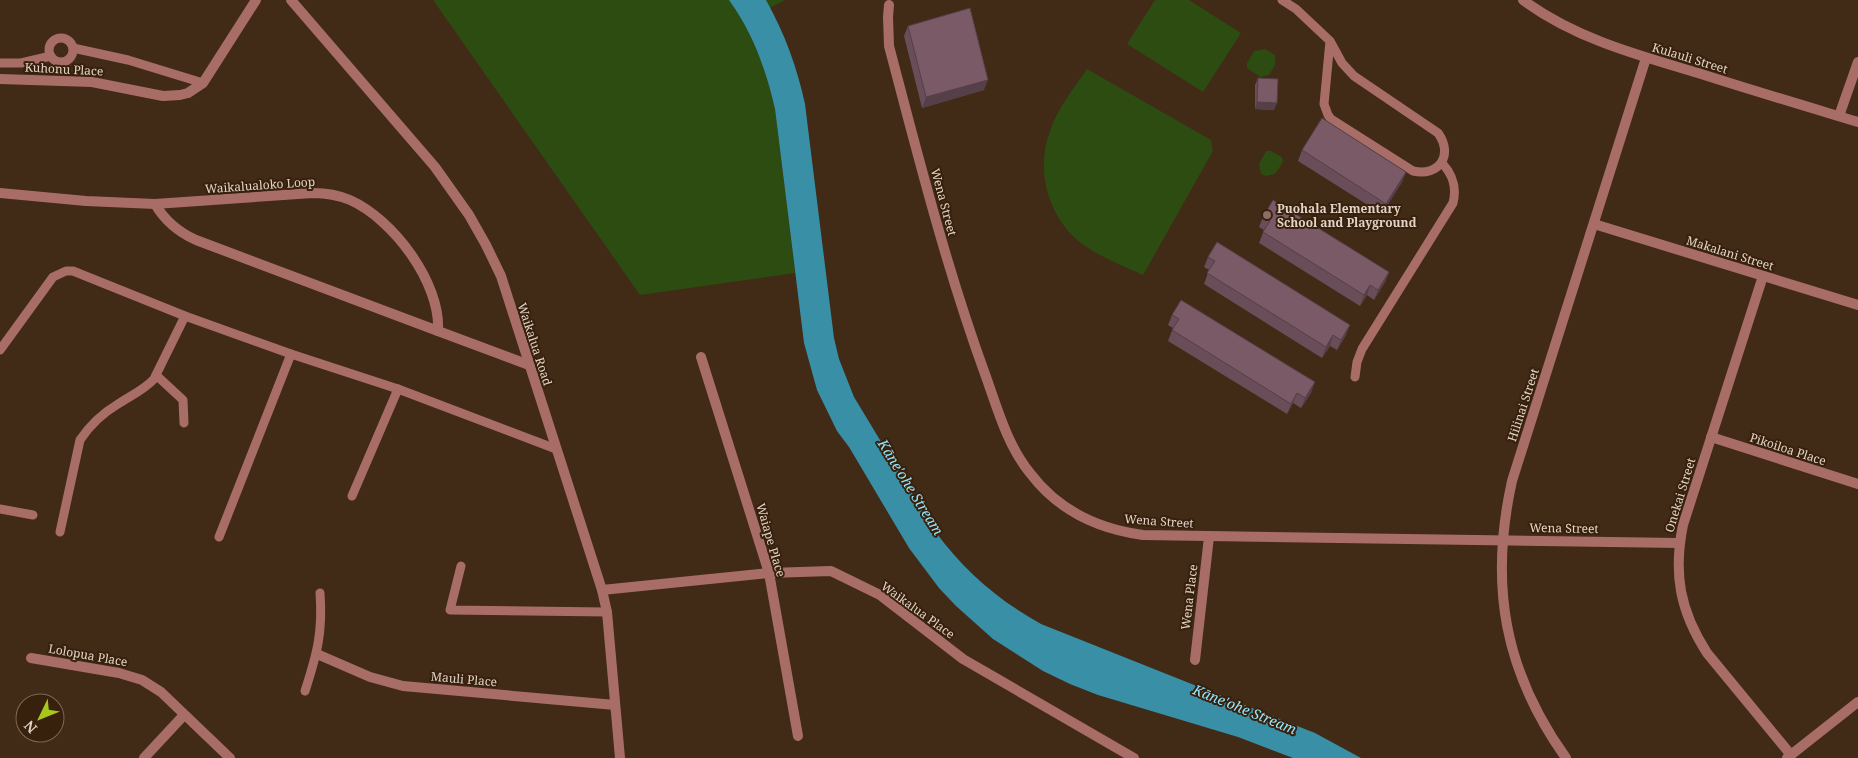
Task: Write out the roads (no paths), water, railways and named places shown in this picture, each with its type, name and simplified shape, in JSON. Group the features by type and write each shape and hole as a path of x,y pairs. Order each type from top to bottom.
{"street":[{"path":"203,83 256,0"},
{"name":"Waikalua Road","path":"290,0 417,144 453,191 486,245 501,276 602,590 607,612 620,758"},
{"name":"Kulauli Street","path":"1523,0 1578,32 1646,58 1858,122"},
{"name":"Wena Street","path":"889,5 889,46 938,230 965,319 1006,430 1020,460 1034,479 1064,507 1094,523 1118,531 1143,535 1679,543"},
{"name":"Hilinai Street","path":"1566,758 1544,724 1528,693 1510,643 1502,589 1502,539 1512,481 1646,58"},
{"path":"1839,116 1858,62"},
{"name":"Kuhonu Place","path":"0,79 92,82 172,96 188,93 203,83"},
{"name":"Waikalualoko Loop","path":"0,193 120,204 155,204 313,193 338,196 361,206 384,224 406,248 434,297 438,317 438,331"},
{"path":"155,204 167,221 176,229 196,240 529,365"},
{"name":"Makalani Street","path":"1594,224 1858,306"},
{"name":"Onekai Street","path":"1763,276 1683,525 1679,543 1678,569 1681,596 1699,639 1712,659 1789,756"},
{"name":"Waiape Place","path":"701,357 769,573 798,736"},
{"name":"Pikoiloa Place","path":"1711,437 1858,484"},
{"name":"Wena Place","path":"1195,660 1209,537"},
{"name":"Waikalua Place","path":"602,590 769,573 831,571 880,595 963,659 1134,758"},
{"name":"Mauli Place","path":"317,654 370,677 404,686 615,705"},
{"name":"Lolopua Place","path":"31,658 131,676 152,685 230,758"},
{"path":"1789,756 1858,702"},
{"path":"144,758 184,715"}],"lane":[{"path":"1282,0 1296,9 1330,41 1342,63 1354,76 1438,133 1442,138 1445,149 1442,163 1433,170 1426,172 1413,171 1331,119 1324,104 1330,41"},
{"path":"60,38 69,40 73,48 71,57 63,62 58,62 51,56 49,47 55,39 60,38"},
{"path":"73,48 128,60 203,83"},
{"path":"0,63 21,63 51,56"},
{"path":"1355,377 1357,362 1362,349 1453,203 1454,182 1449,170 1442,163"},
{"path":"0,350 48,282 59,273 66,270 73,271 185,316 398,389 556,449"},
{"path":"60,532 80,440 102,415 115,405 147,387 156,375 185,316"},
{"path":"219,537 292,354"},
{"path":"156,375 183,400 184,423"},
{"path":"352,496 398,389"},
{"path":"0,509 33,515"},
{"path":"461,566 450,610 607,612"},
{"path":"305,691 317,654 321,622 320,593"}],"water":[{"name":"Kāne'ohe Stream","path":"729,0 766,0 785,38 805,104 834,338 839,359 854,397 935,531 946,545 970,572 996,595 1041,624 1315,733 1361,758 1293,758 1238,737 1098,695 1070,684 1043,671 993,639 939,588 909,548 849,447 837,431 817,390 804,343 775,109 758,52 745,25"}],"place":[{"name":"Puohala Elementary School and Playground","path":"1267,215"}]}
